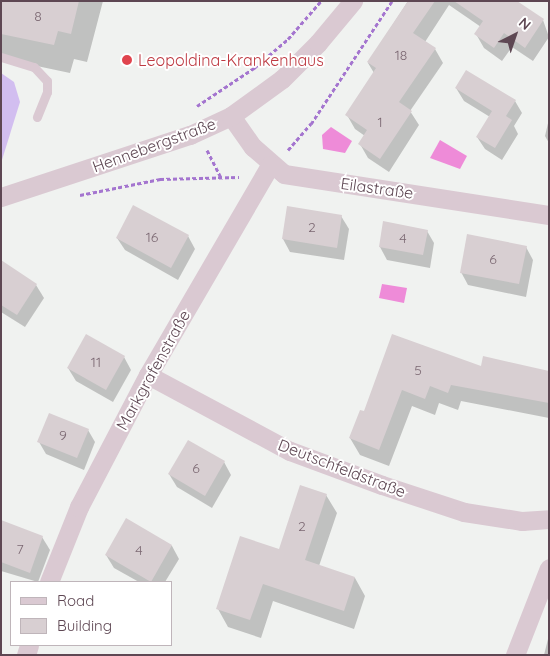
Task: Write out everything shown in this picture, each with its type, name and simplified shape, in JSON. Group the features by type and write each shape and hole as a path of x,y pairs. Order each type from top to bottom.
{"street":[{"name":"Hennebergstraße","path":"1,197 190,134 231,116 282,79 318,44 353,1"},
{"name":"Eilastraße","path":"231,116 270,165 284,174 300,178 468,200 549,215"},
{"name":"Markgrafenstraße","path":"49,581 78,507 148,375 270,165"},
{"name":"Deutschfeldstraße","path":"148,375 290,451 382,485 464,512 522,521 549,519"},
{"path":"516,655 549,568"}],"lane":[{"path":"1,57 34,67 44,76 47,92 37,117"}],"path":[{"path":"195,107 254,68 288,40 322,1"},
{"path":"76,196 160,179 239,177 270,165 311,124 392,1"}],"shaded area":[{"path":"1,73 14,82 20,102 1,163"},
{"path":"331,127 352,141 345,153 323,149 322,135"},
{"path":"440,140 467,156 460,169 430,158"},
{"path":"382,284 407,288 404,303 379,298"}],"building":[{"path":"1,1 79,1 71,34 58,31 54,45 1,34"},
{"path":"408,1 435,1 413,33 436,48 399,102 412,111 380,159 358,144 367,130 345,115 376,68 367,62"},
{"path":"454,1 517,1 544,19 525,48 504,33 494,48 474,34 483,21"},
{"path":"466,70 516,100 506,116 512,120 495,148 476,137 492,111 455,88"},
{"path":"133,205 189,235 171,268 116,238"},
{"path":"287,206 342,215 337,248 282,239"},
{"path":"383,221 428,230 423,255 379,247"},
{"path":"467,234 527,246 519,284 460,273"},
{"path":"1,260 37,284 17,315 1,305"},
{"path":"86,334 125,356 106,390 67,368"},
{"path":"392,334 481,366 483,356 549,371 549,403 451,385 448,393 430,386 425,399 402,390 379,450 349,438 360,410 364,411"},
{"path":"49,413 89,429 77,458 37,442"},
{"path":"188,440 225,461 205,496 168,474"},
{"path":"300,485 327,494 305,560 355,577 344,611 263,584 250,620 216,609 240,536 279,549"},
{"path":"126,518 172,545 152,581 105,555"},
{"path":"1,520 43,536 30,573 1,562"}],"place":[{"name":"Leopoldina-Krankenhaus","path":"127,60"}]}
